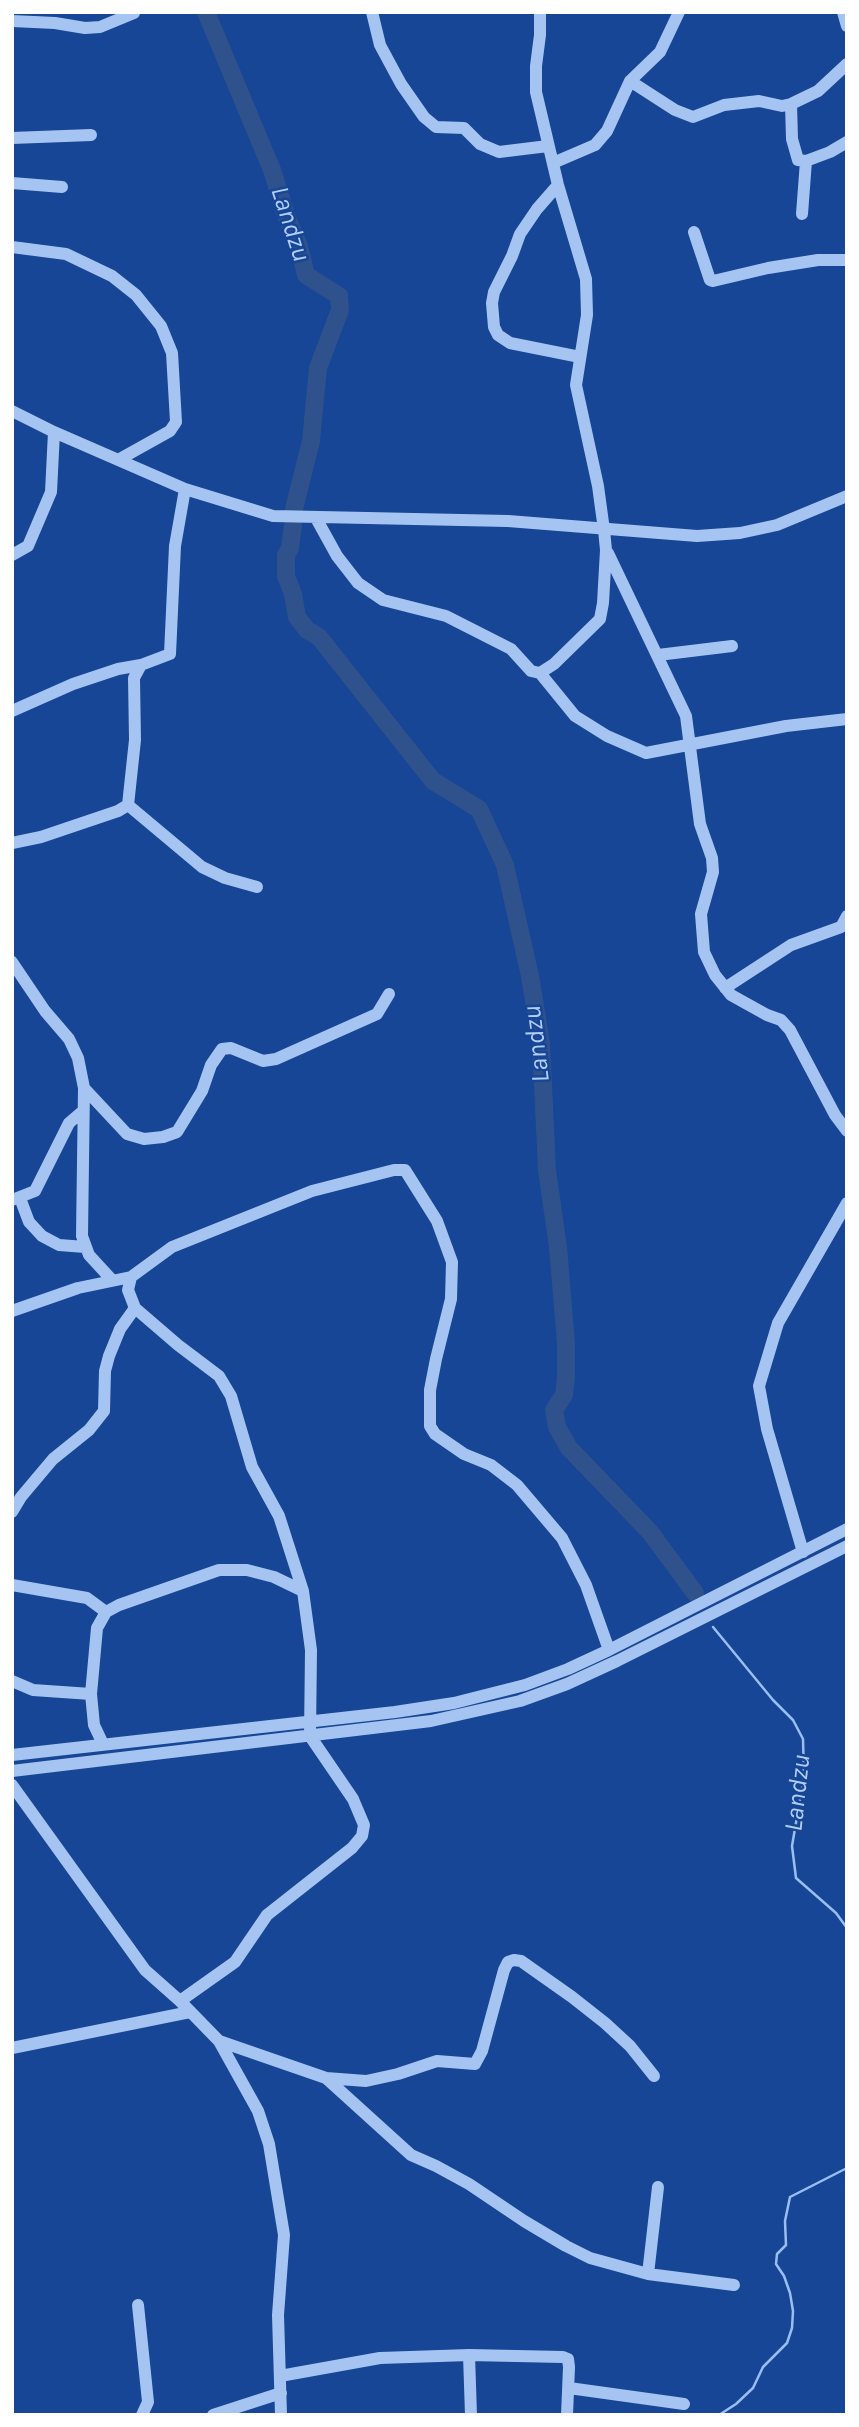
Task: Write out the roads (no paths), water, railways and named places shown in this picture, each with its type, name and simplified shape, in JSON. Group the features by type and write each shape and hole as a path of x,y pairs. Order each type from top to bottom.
{"street":[{"path":"372,12 380,46 424,117 436,127 464,128 480,144 499,152 548,146"},
{"path":"540,12 536,92 558,185 586,279 587,315 576,385 598,486 606,550 600,619 554,664 540,673"},
{"path":"553,163 594,145 607,131 631,81 660,52 679,12"},
{"path":"843,12 847,26"},
{"path":"12,21 55,23 85,28 100,27 134,13"},
{"path":"631,81 675,110 693,117 724,105 759,101 782,106 791,104 818,91 847,64"},
{"path":"791,104 792,139 798,160 806,161 847,142"},
{"path":"12,138 91,135"},
{"path":"802,214 806,161"},
{"path":"12,183 62,187"},
{"path":"558,185 520,234 494,292 494,327 498,335 510,343 580,357"},
{"path":"694,232 710,280 713,281 818,260 847,260"},
{"path":"12,247 66,254 112,276 136,295 161,326 172,353 176,422 170,431 118,460"},
{"path":"12,411 185,489 273,516 508,521 697,536 740,533 798,518 847,496"},
{"path":"12,555 28,546 51,492 54,432"},
{"path":"12,711 84,680 118,668 141,665 170,654 175,546 185,489"},
{"path":"317,518 337,556 359,583 383,600 446,617 511,649 531,671 540,673 575,716 607,736 646,753 786,726 847,719"},
{"path":"606,550 686,716 700,824 712,858 713,872 701,914 704,952 715,975 731,995 781,1020 790,1030 835,1115 847,1131"},
{"path":"658,655 732,646"},
{"path":"128,805 135,740 134,678 141,665"},
{"path":"12,843 41,837 118,811 128,805"},
{"path":"128,805 202,867 225,878 257,887"},
{"path":"725,988 790,944 841,927 847,916"},
{"path":"12,962 45,1011 69,1039 78,1058 84,1088 82,1208 85,1247 113,1280"},
{"path":"84,1088 127,1134 144,1139 163,1138 177,1132 202,1091 211,1065 222,1049 231,1048 263,1061 276,1059 377,1014 388,994"},
{"path":"83,1111 69,1123 35,1191 16,1199 29,1222 43,1236 59,1245 85,1247"},
{"path":"12,1311 44,1298 131,1277 173,1247 312,1191 394,1170 405,1170 437,1221 452,1262 451,1299 430,1390 430,1426 435,1434 464,1454 491,1465 517,1485 562,1538 586,1585 609,1650"},
{"path":"803,1552 767,1429 759,1386 778,1323 847,1203"},
{"path":"131,1277 128,1290 135,1308 219,1376 231,1396 252,1467 279,1516 303,1591 311,1650 310,1736 353,1799 364,1825 362,1836 352,1848 267,1915 235,1962 180,2001"},
{"path":"12,1512 52,1459 89,1430 104,1411 105,1371 109,1356 120,1329 135,1308"},
{"path":"12,1755 454,1703 525,1685 609,1650 847,1530"},
{"path":"12,1770 431,1721 479,1711 566,1684 847,1546"},
{"path":"103,1744 94,1725 91,1694 97,1628 106,1612 219,1570 247,1570 274,1577 303,1591"},
{"path":"12,1585 87,1598 106,1612"},
{"path":"12,1681 33,1690 91,1694"},
{"path":"12,1785 145,1970 219,2041 258,2111 269,2144 284,2235 278,2315 281,2415"},
{"path":"219,2041 326,2078 366,2081 437,2062 475,2064 482,2051 504,1970 508,1962 514,1960 521,1961 605,2023 630,2046 653,2076"},
{"path":"12,2048 190,2012"},
{"path":"326,2078 411,2155 469,2184 566,2246 590,2258 648,2274 734,2285"},
{"path":"648,2274 658,2187"},
{"path":"138,2305 148,2403 142,2415"},
{"path":"281,2376 380,2358 469,2355 563,2357 568,2359 567,2415"},
{"path":"469,2355 471,2415"},
{"path":"569,2388 684,2404"},
{"path":"213,2415 281,2393"}],"waterway":[{"name":"Landzu","path":"206,12 272,170 299,246 306,275 339,296 340,310 318,368 311,441 294,509"},
{"name":"Landzu","path":"293,525 290,548 286,555 286,576 297,617 307,630 319,637 433,781 479,809 505,865 530,976 541,1043 547,1170 558,1247 566,1343 564,1395 554,1410 557,1427 569,1448 650,1532 695,1593"},
{"name":"Landzu","path":"713,1627 773,1700 793,1720 803,1739 804,1776 792,1846 796,1878 836,1913 847,1928"},
{"path":"719,2415 753,2388 763,2367 787,2343 792,2328 790,2293 776,2264 777,2254 786,2245 785,2221 790,2197 847,2168"}]}
